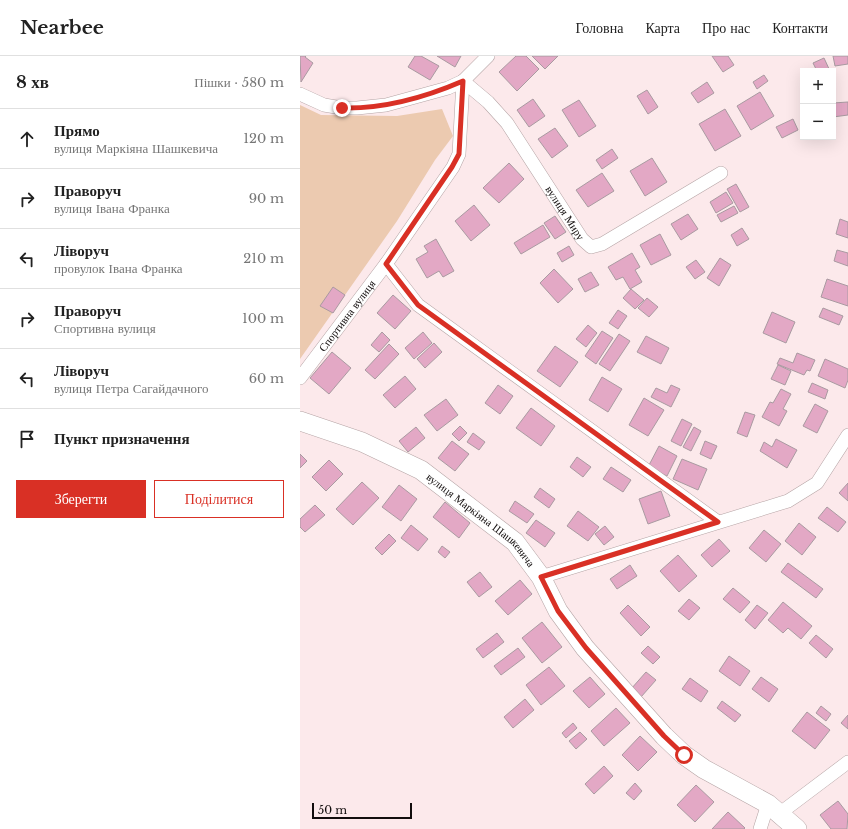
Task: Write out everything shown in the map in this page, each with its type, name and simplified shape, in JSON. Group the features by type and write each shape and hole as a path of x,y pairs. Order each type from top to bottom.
{"street":[{"path":"300,94 324,105 357,108 386,104 448,88 463,81 488,56"},
{"name":"вулиця Миру","path":"463,81 488,102 507,123 582,239 592,247 602,244 721,173"},
{"name":"Спортивна вулиця","path":"300,378 386,264 452,167 459,154 463,81"},
{"path":"386,264 418,305 718,522"},
{"name":"вулиця Маркіяна Шашкевича","path":"300,421 362,442 421,470 515,542 541,577 558,611 586,648 664,736 684,755 704,769 773,809 797,829"},
{"path":"541,577 788,500 818,483 848,435"},
{"path":"760,829 773,809 848,762"}],"shaded area":[{"path":"300,105 321,115 397,116 442,109 453,136 435,160 397,221 300,359"}],"building":[{"path":"300,56 306,56 305,57 313,63 301,82"},
{"path":"415,56 421,56 439,66 430,80 408,67"},
{"path":"437,56 461,56 455,67"},
{"path":"516,56 526,56 539,69 517,91 499,72"},
{"path":"532,56 558,56 545,69"},
{"path":"712,56 728,56 734,65 723,72"},
{"path":"833,56 848,56 848,64 835,66"},
{"path":"824,58 829,68 816,68 813,63"},
{"path":"764,75 768,81 757,89 753,82"},
{"path":"707,82 714,93 698,103 691,93"},
{"path":"647,90 658,107 648,114 637,96"},
{"path":"760,92 774,116 751,130 737,106"},
{"path":"533,99 545,116 529,127 517,110"},
{"path":"579,100 596,126 579,137 562,110"},
{"path":"848,102 848,115 836,117 836,103"},
{"path":"725,109 741,136 715,151 699,124"},
{"path":"793,119 798,130 782,138 776,127"},
{"path":"555,128 568,146 552,158 538,139"},
{"path":"612,149 618,158 602,169 596,160"},
{"path":"652,158 667,182 645,196 630,171"},
{"path":"509,163 524,179 499,203 483,188"},
{"path":"602,173 614,191 588,207 576,190"},
{"path":"736,184 749,207 740,212 727,189"},
{"path":"726,192 733,203 716,213 710,202"},
{"path":"474,205 490,225 471,241 455,221"},
{"path":"734,206 738,213 721,222 717,215"},
{"path":"688,214 698,229 681,240 671,224"},
{"path":"555,216 566,232 555,239 544,223"},
{"path":"840,219 848,222 848,238 836,234"},
{"path":"543,225 550,237 521,254 514,243"},
{"path":"742,228 749,239 737,246 731,235"},
{"path":"660,234 671,255 651,265 640,245"},
{"path":"436,239 454,271 443,277 439,271 427,278 416,259 428,252 424,246"},
{"path":"569,246 574,255 562,262 557,253"},
{"path":"837,250 848,253 848,266 834,261"},
{"path":"632,253 640,267 635,270 642,282 630,289 623,277 616,280 608,267"},
{"path":"720,258 731,265 719,286 707,278"},
{"path":"696,260 705,272 695,279 686,267"},
{"path":"554,269 573,289 558,303 540,283"},
{"path":"591,272 599,285 585,292 578,279"},
{"path":"827,279 848,286 848,306 821,297"},
{"path":"333,287 345,295 333,313 320,306"},
{"path":"631,289 644,300 635,309 623,298"},
{"path":"393,295 411,311 395,329 377,313"},
{"path":"647,298 658,307 649,317 638,308"},
{"path":"823,308 843,316 839,325 819,317"},
{"path":"618,310 627,316 618,329 609,323"},
{"path":"772,312 795,322 786,343 763,333"},
{"path":"588,325 597,333 586,347 576,339"},
{"path":"602,331 613,338 596,364 585,356"},
{"path":"382,332 390,340 379,352 371,345"},
{"path":"423,332 432,343 414,359 405,348"},
{"path":"619,334 630,341 610,371 599,364"},
{"path":"646,336 669,348 661,364 637,352"},
{"path":"434,343 442,352 425,368 417,359"},
{"path":"389,344 399,354 375,379 365,370"},
{"path":"555,346 578,362 560,387 537,371"},
{"path":"332,352 351,368 329,394 310,378"},
{"path":"797,353 815,360 810,371 807,370 804,375 777,364 780,358 793,363"},
{"path":"825,359 848,369 848,380 845,388 818,376"},
{"path":"778,365 791,371 785,385 771,379"},
{"path":"405,376 416,389 395,408 383,395"},
{"path":"602,377 622,389 608,412 589,400"},
{"path":"812,383 828,390 825,399 808,392"},
{"path":"498,385 513,396 500,414 485,403"},
{"path":"671,385 680,389 671,407 651,397 656,388 667,393"},
{"path":"781,389 791,394 783,409 787,411 779,426 762,417 770,402 773,403"},
{"path":"644,398 664,410 648,436 629,425"},
{"path":"446,399 458,415 437,431 424,415"},
{"path":"815,404 828,411 817,433 803,426"},
{"path":"531,408 555,426 541,446 516,428"},
{"path":"745,412 755,415 747,437 737,433"},
{"path":"682,419 692,424 681,446 671,441"},
{"path":"460,426 467,433 459,441 452,434"},
{"path":"416,427 425,438 408,452 399,441"},
{"path":"694,427 701,431 691,451 683,447"},
{"path":"473,433 485,442 479,450 467,442"},
{"path":"776,439 797,450 787,468 760,451 764,442 772,447"},
{"path":"452,441 469,454 455,471 438,458"},
{"path":"705,441 717,446 711,459 700,454"},
{"path":"659,446 677,456 667,476 648,467"},
{"path":"300,454 307,461 300,468"},
{"path":"577,457 591,467 583,477 570,467"},
{"path":"682,459 707,469 698,490 673,479"},
{"path":"329,460 343,474 326,491 312,477"},
{"path":"611,467 631,480 623,492 603,479"},
{"path":"362,482 379,498 353,525 336,509"},
{"path":"848,483 848,501 839,493"},
{"path":"399,485 417,499 401,521 382,507"},
{"path":"540,488 555,499 549,508 534,497"},
{"path":"661,491 670,516 648,524 639,499"},
{"path":"515,501 534,514 527,523 509,511"},
{"path":"445,502 470,523 459,538 433,517"},
{"path":"315,505 325,515 305,532 300,527 300,519"},
{"path":"827,507 846,522 838,532 818,518"},
{"path":"578,511 599,527 588,541 567,526"},
{"path":"536,520 555,533 545,547 526,533"},
{"path":"799,523 816,537 802,555 785,541"},
{"path":"411,525 428,539 418,551 401,538"},
{"path":"605,526 614,537 604,545 595,534"},
{"path":"764,530 781,544 766,562 749,548"},
{"path":"389,534 396,541 382,555 375,548"},
{"path":"719,539 730,551 712,567 701,555"},
{"path":"442,546 450,552 445,558 438,552"},
{"path":"678,555 697,576 679,592 660,571"},
{"path":"788,563 823,589 816,598 781,572"},
{"path":"630,565 637,576 617,589 610,579"},
{"path":"480,572 492,587 479,597 467,582"},
{"path":"520,580 532,594 508,615 495,601"},
{"path":"733,588 750,602 740,613 723,599"},
{"path":"689,599 700,608 689,620 678,611"},
{"path":"783,602 812,626 801,639 788,628 783,633 768,620"},
{"path":"628,605 650,627 641,636 620,613"},
{"path":"757,605 768,613 755,629 745,620"},
{"path":"542,622 562,647 542,663 522,638"},
{"path":"497,633 504,642 483,658 476,649"},
{"path":"816,635 833,649 826,658 809,643"},
{"path":"648,646 660,657 653,664 641,653"},
{"path":"518,648 525,657 501,675 494,666"},
{"path":"729,656 750,671 740,686 719,671"},
{"path":"549,667 565,686 541,705 526,685"},
{"path":"646,672 656,680 641,697 631,689"},
{"path":"590,677 605,694 589,708 573,691"},
{"path":"761,677 778,689 769,702 752,689"},
{"path":"690,678 708,691 701,702 682,689"},
{"path":"525,699 534,710 513,728 504,717"},
{"path":"722,701 741,715 735,722 717,708"},
{"path":"821,706 831,714 826,721 816,713"},
{"path":"616,708 630,723 604,746 591,731"},
{"path":"807,712 830,730 815,749 792,731"},
{"path":"848,715 848,729 841,723"},
{"path":"573,723 577,728 566,738 562,733"},
{"path":"580,732 587,739 576,749 569,741"},
{"path":"640,736 657,752 638,771 622,755"},
{"path":"604,766 613,776 594,794 585,784"},
{"path":"635,783 642,791 634,800 626,793"},
{"path":"696,785 714,802 695,822 677,805"},
{"path":"838,801 848,814 847,829 831,829 820,815"},
{"path":"728,812 745,828 712,829"}],"route":[{"path":"342,108 357,108 386,104 448,88 463,81 459,154 452,167 386,264 418,305 718,522 541,577 558,611 586,648 664,736 684,755"}]}
